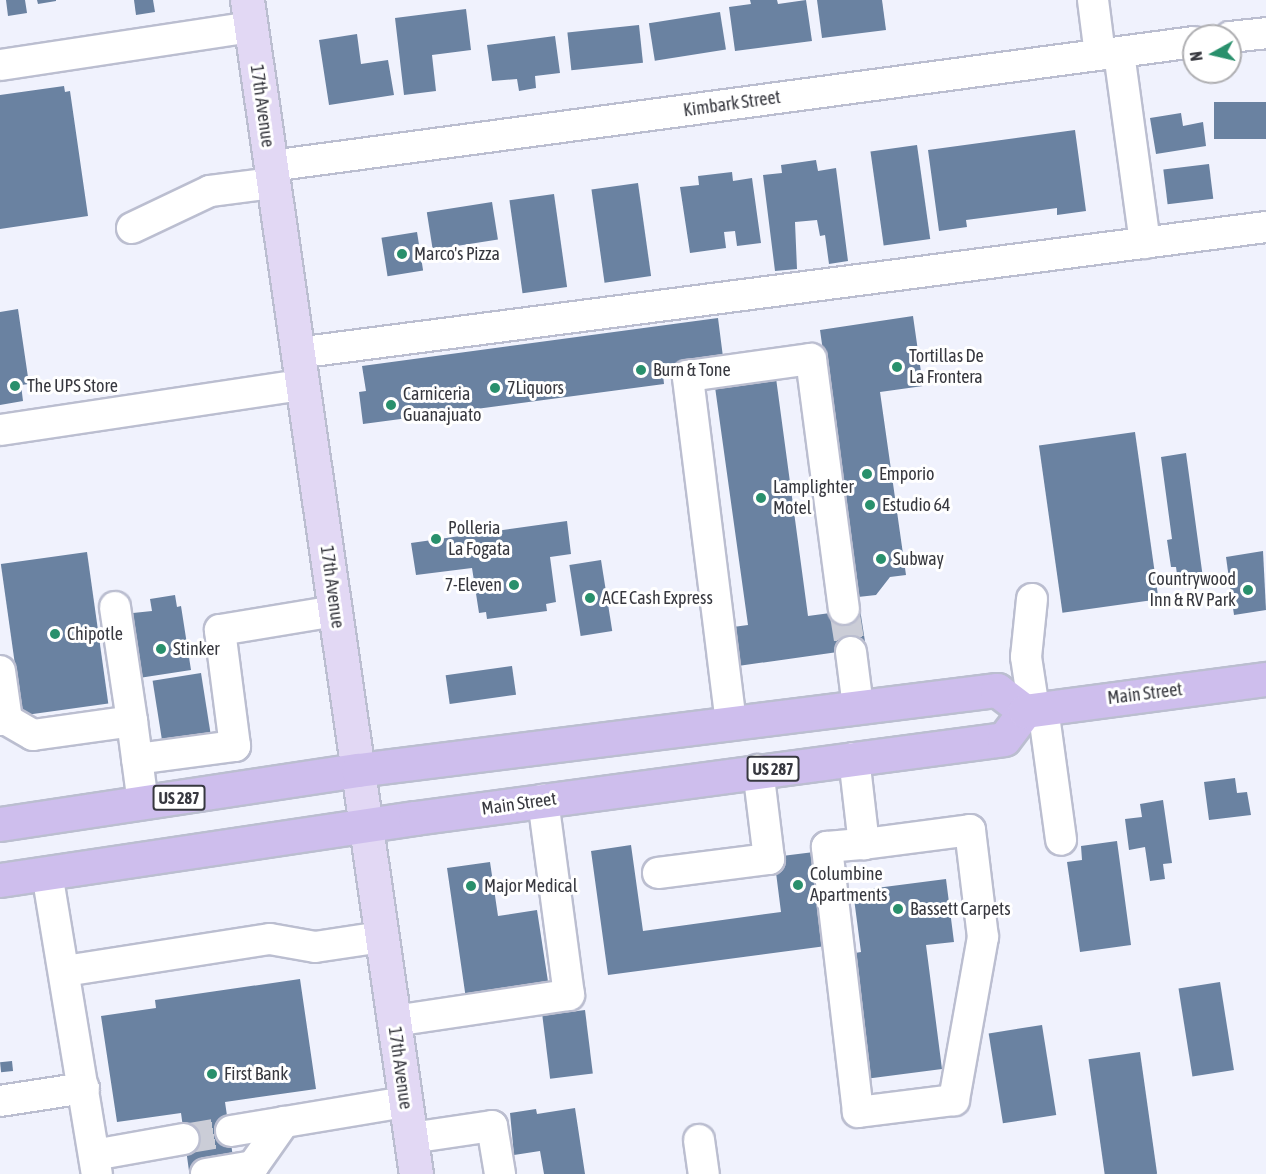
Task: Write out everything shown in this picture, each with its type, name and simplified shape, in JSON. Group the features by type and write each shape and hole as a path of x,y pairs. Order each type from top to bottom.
{"highway":[{"name":"Main Street","path":"0,880 543,800 1004,739 1034,709 1266,679"},
{"name":"US 287","path":"0,824 358,770 997,690 1034,709"}],"main road":[{"name":"17th Avenue","path":"249,13 416,1174"}],"street":[{"path":"1093,0 1109,54 1145,243"},
{"path":"0,65 249,13"},
{"path":"1242,36 1266,33"},
{"name":"Kimbark Street","path":"132,228 210,191 272,175 1182,44"},
{"path":"297,353 1266,227"},
{"path":"731,723 688,376 811,359 844,609"},
{"path":"0,430 303,385"},
{"path":"1032,599 1026,657 1034,709 1061,840"},
{"path":"115,607 143,803"},
{"path":"137,759 235,746 220,630 335,611"},
{"path":"851,652 858,707"},
{"path":"0,671 3,720 33,735 132,722"},
{"path":"854,759 864,844"},
{"path":"658,873 769,859 758,770"},
{"path":"394,1021 569,995 543,800"},
{"path":"970,830 983,937 954,1100 858,1112 827,847 864,844 970,830"},
{"path":"47,873 96,1164 184,1139"},
{"path":"65,971 270,939 315,947 382,937"},
{"path":"0,1101 84,1088"},
{"path":"231,1131 405,1102"},
{"path":"206,1174 252,1166 284,1122"},
{"path":"411,1138 492,1126 500,1174"},
{"path":"699,1140 704,1174"}],"building":[{"path":"6,0 25,0 27,13 8,16"},
{"path":"37,0 56,0 56,1 38,4"},
{"path":"134,0 153,0 155,12 136,15"},
{"path":"750,0 777,0 778,4 806,0 812,41 735,51 729,7 751,4"},
{"path":"817,0 882,0 886,30 822,38"},
{"path":"466,9 471,50 432,55 436,91 404,95 395,18"},
{"path":"720,12 726,50 655,61 649,23"},
{"path":"639,25 643,63 571,70 567,33"},
{"path":"357,34 361,64 388,60 394,95 329,105 319,40"},
{"path":"555,36 560,73 535,76 536,88 519,91 517,79 492,81 487,45"},
{"path":"64,86 65,92 70,91 88,216 0,229 0,95"},
{"path":"1214,102 1266,102 1266,139 1214,139"},
{"path":"1181,113 1183,126 1203,122 1206,146 1156,154 1150,118"},
{"path":"1075,130 1086,211 1057,215 1057,208 966,220 967,227 939,231 928,150"},
{"path":"917,145 930,239 884,246 870,152"},
{"path":"816,160 818,171 836,168 848,261 829,264 825,235 820,236 817,220 795,222 797,269 775,271 763,175 782,173 781,165"},
{"path":"1209,164 1213,199 1168,204 1163,170"},
{"path":"732,172 733,181 752,178 761,243 737,246 735,231 724,232 726,248 690,253 680,187 699,185 698,176"},
{"path":"638,183 651,276 605,283 591,190"},
{"path":"554,194 567,287 523,293 509,200"},
{"path":"492,202 498,240 433,250 427,212"},
{"name":"Marco's Pizza","path":"417,232 423,271 388,276 381,238"},
{"path":"18,309 29,384 21,385 23,401 0,405 0,312"},
{"path":"913,316 923,386 880,392 906,575 890,577 876,595 858,597 820,330"},
{"path":"718,318 723,357 662,365 664,384 363,424 359,392 366,391 362,366"},
{"name":"Lamplighter Motel","path":"776,378 808,616 860,609 866,648 738,666 733,627 748,625 715,387"},
{"path":"1135,432 1159,599 1062,613 1039,445"},
{"path":"1186,453 1203,578 1178,582 1176,567 1171,567 1167,540 1172,539 1161,457"},
{"path":"567,521 571,554 550,557 556,602 546,604 547,611 487,619 486,612 479,613 472,568 416,575 411,543"},
{"name":"Countrywood Inn & RV Park","path":"1263,551 1266,610 1234,615 1226,557"},
{"name":"Chipotle","path":"87,552 108,704 22,716 1,564"},
{"name":"ACE Cash Express","path":"601,560 612,631 581,636 569,565"},
{"name":"Stinker","path":"175,595 177,607 181,606 191,670 139,678 133,613 152,611 150,599"},
{"path":"512,666 516,695 450,704 446,675"},
{"path":"201,673 211,736 163,744 153,681"},
{"path":"1235,778 1237,793 1247,792 1251,815 1209,820 1204,782"},
{"path":"1163,800 1172,863 1163,864 1165,879 1150,881 1145,847 1129,850 1125,819 1142,817 1140,804"},
{"path":"1117,841 1131,945 1080,952 1067,862 1082,860 1081,846"},
{"name":"Columbine Apartments","path":"631,845 643,931 781,912 774,857 814,852 826,946 608,975 591,851"},
{"path":"490,862 498,916 537,910 549,988 466,999 447,868"},
{"path":"946,879 954,942 926,945 942,1069 865,1079 849,954 861,952 853,891"},
{"name":"First Bank","path":"300,979 316,1089 225,1102 234,1164 189,1171 181,1113 117,1122 101,1016 156,1008 155,1000"},
{"path":"1220,982 1234,1070 1192,1076 1179,989"},
{"path":"585,1010 593,1074 550,1079 542,1015"},
{"path":"1042,1025 1056,1115 1003,1123 989,1033"},
{"path":"1140,1052 1157,1174 1105,1174 1089,1059"},
{"path":"12,1061 13,1071 1,1072 0,1062"},
{"path":"575,1108 585,1174 544,1174 540,1151 514,1155 510,1113 536,1109 537,1114"}],"tunnel":[{"path":"844,609 851,652"},
{"path":"184,1139 231,1131"}],"place":[{"name":"Marco's Pizza","path":"402,254"},
{"name":"Tortillas De La Frontera","path":"897,367"},
{"name":"Burn & Tone","path":"641,370"},
{"name":"The UPS Store","path":"15,386"},
{"name":"7Liquors","path":"495,388"},
{"name":"Carniceria Guanajuato","path":"391,405"},
{"name":"Emporio","path":"867,474"},
{"name":"Lamplighter Motel","path":"761,498"},
{"name":"Estudio 64","path":"870,505"},
{"name":"Polleria La Fogata","path":"436,539"},
{"name":"Subway","path":"881,559"},
{"name":"7-Eleven","path":"514,585"},
{"name":"Countrywood Inn & RV Park","path":"1248,590"},
{"name":"ACE Cash Express","path":"590,598"},
{"name":"Chipotle","path":"55,634"},
{"name":"Stinker","path":"161,649"},
{"name":"Columbine Apartments","path":"798,885"},
{"name":"Major Medical","path":"471,886"},
{"name":"Bassett Carpets","path":"898,909"},
{"name":"First Bank","path":"212,1074"}]}
